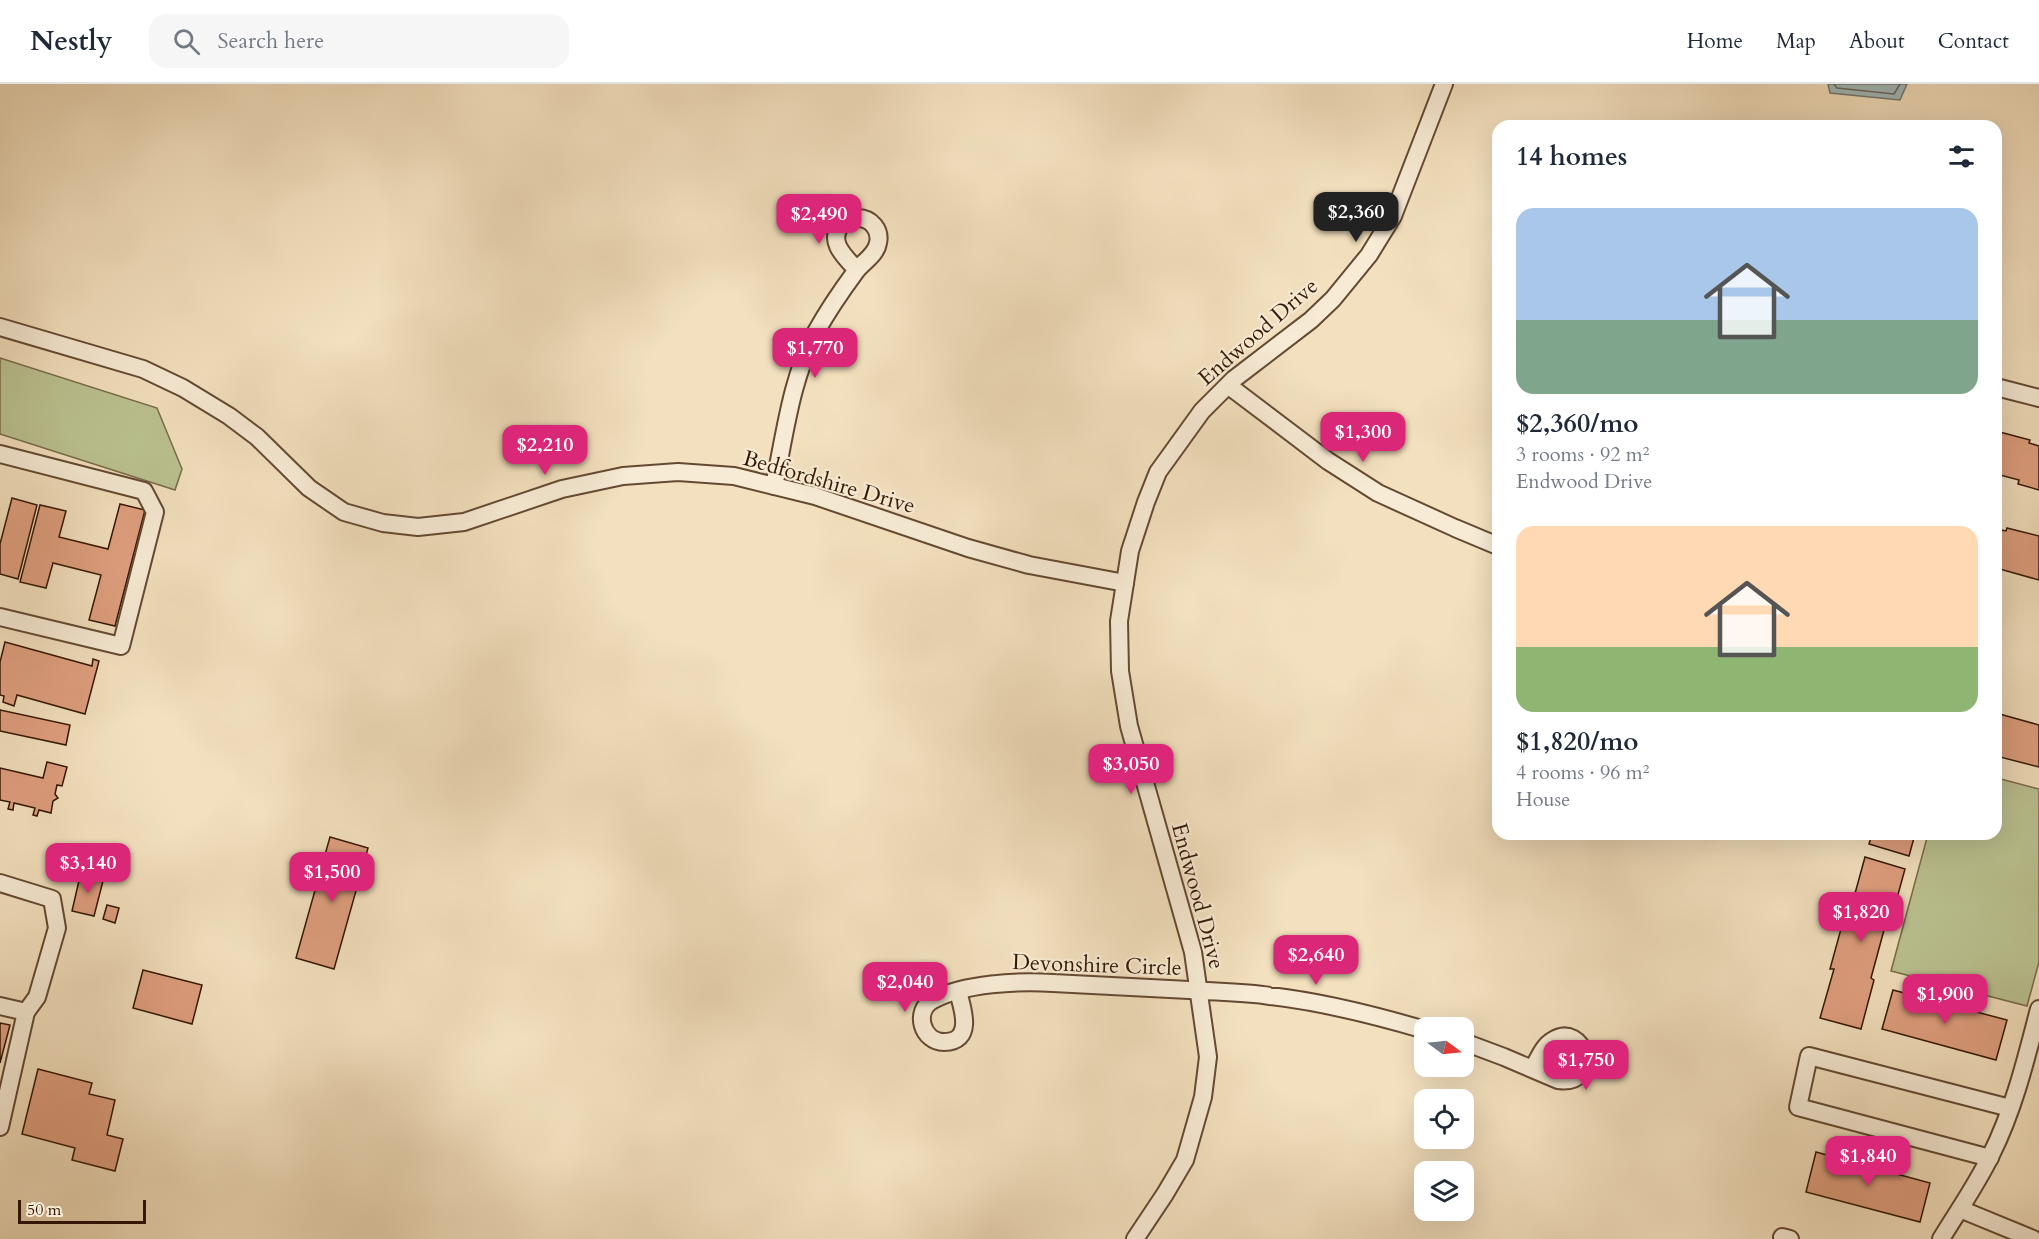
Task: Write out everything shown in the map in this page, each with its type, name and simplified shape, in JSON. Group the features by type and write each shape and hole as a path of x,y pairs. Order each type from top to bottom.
{"street":[{"name":"Endwood Drive","path":"1135,1239 1185,1160 1203,1097 1208,1057 1193,952 1129,726 1120,671 1119,621 1130,551 1158,472 1202,411 1234,379 1311,320 1333,299 1369,255 1393,216 1444,84"},
{"path":"774,486 795,384 801,367 817,331 856,270"},
{"name":"Bedfordshire Drive","path":"0,327 143,369 183,388 229,416 257,437 309,488 344,512 383,523 418,527 464,522 562,489 623,476 690,472 734,476 815,496 968,548 1029,565 1125,583"},
{"path":"1229,386 1328,461 1378,493 1492,543"},
{"path":"2002,389 2039,398"},
{"path":"0,454 144,491 155,512 121,646 0,617"},
{"path":"0,884 52,899 57,928 37,997 26,1012 0,1127"},
{"name":"Devonshire Circle","path":"958,992 991,984 1033,982 1270,996 1356,1011 1414,1027"},
{"path":"0,1006 26,1012"},
{"path":"1941,1239 1990,1158 2010,1108 2039,1009"},
{"path":"1474,1046 1533,1068"},
{"path":"1990,1158 1798,1107 1809,1056 2010,1108"},
{"path":"1960,1209 2033,1239"}],"green space":[{"path":"0,358 157,408 182,469 175,490 0,434"},
{"path":"2002,779 2039,789 2039,962 2027,1006 1891,971 1926,840 2002,840"}],"water":[{"path":"1828,84 1907,84 1900,100 1830,93"}],"building":[{"path":"2002,433 2030,440 2029,443 2039,446 2039,490 2018,484 2019,480 2002,476"},
{"path":"12,498 37,505 18,579 0,574 0,544"},
{"path":"120,504 145,510 115,626 89,620 101,575 53,563 46,588 20,582 40,505 66,511 59,537 108,549"},
{"path":"2007,528 2039,536 2039,580 2002,570 2002,530 2006,531"},
{"path":"5,642 92,666 93,659 99,661 85,714 17,695 14,706 3,702 4,696 0,695 0,662"},
{"path":"0,710 70,725 66,745 0,731"},
{"path":"2002,715 2039,725 2039,767 2002,758"},
{"path":"47,762 67,767 62,786 57,785 55,794 58,798 53,801 51,813 39,810 37,816 33,815 35,808 14,803 13,810 8,809 10,802 0,800 0,768 43,778"},
{"path":"330,837 368,848 334,969 296,958"},
{"path":"1870,840 1913,840 1909,856 1869,844"},
{"path":"1865,857 1905,869 1891,920 1887,919 1871,978 1874,980 1861,1029 1820,1018 1834,969 1830,969 1847,907 1851,908"},
{"path":"81,872 104,877 94,916 72,911"},
{"path":"107,905 119,908 115,923 103,919"},
{"path":"143,970 202,985 192,1024 133,1008"},
{"path":"1893,990 2007,1020 1996,1060 1882,1029"},
{"path":"0,1023 10,1025 0,1063"},
{"path":"38,1069 92,1083 89,1094 115,1100 107,1135 123,1139 115,1171 72,1160 75,1148 22,1134"},
{"path":"1816,1152 1930,1183 1920,1222 1806,1192"}]}
